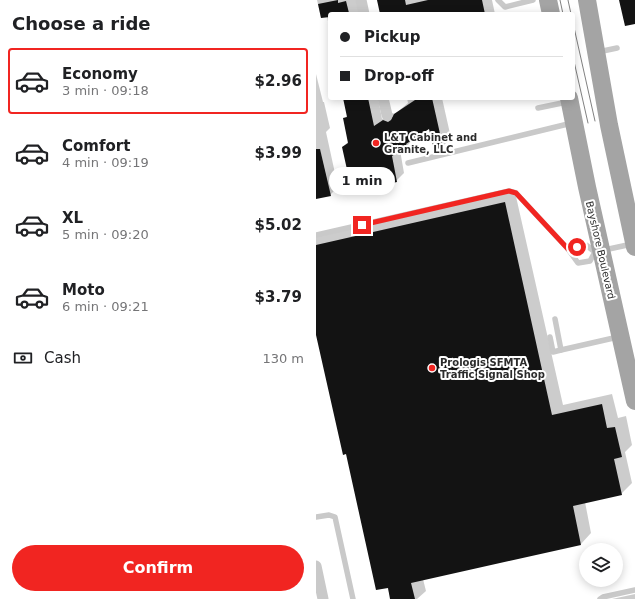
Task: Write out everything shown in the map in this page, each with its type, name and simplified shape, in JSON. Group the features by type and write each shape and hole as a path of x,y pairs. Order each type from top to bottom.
{"main road":[{"path":"548,0 551,12"},
{"path":"587,0 609,125 635,245"},
{"name":"Bayshore Boulevard","path":"569,100 598,252 621,337 635,401"}],"street":[{"path":"361,0 364,12"},
{"path":"383,100 386,115"},
{"path":"316,566 318,587 323,599"}],"lane":[{"path":"498,0 505,8 533,0"},
{"path":"596,53 617,48"},
{"path":"538,108 569,100"},
{"path":"408,163 574,122"},
{"path":"316,235 509,191 516,193 568,249 578,263 590,261 598,252 635,245"},
{"path":"568,249 586,245 598,252"},
{"path":"555,319 561,350"},
{"path":"550,337 553,352 621,337"},
{"path":"316,517 329,515 335,517 353,599"},
{"path":"602,598 635,590"}],"building":[{"path":"338,0 338,3 346,1 349,12 328,12 328,17 321,18 318,4"},
{"path":"377,0 405,0 406,5 428,0 482,0 485,12 380,12"},
{"path":"619,0 635,0 635,24 625,26"},
{"name":"L&T Cabinet and Granite, LLC","path":"343,100 368,100 374,126 383,120 388,122 394,114 415,100 432,100 443,147 434,150 429,129 406,144 407,146 392,156 397,182 352,192 342,147 348,143 343,118 347,117"},
{"path":"316,149 320,149 331,196 316,199"},
{"name":"Prologis SFMTA Traffic Signal Shop","path":"505,202 552,415 602,404 607,428 615,427 622,457 614,459 622,495 573,506 581,543 579,543 579,545 411,583 415,599 390,599 388,588 376,590 346,454 343,455 316,335 316,245"}],"tram line":[{"path":"560,0 563,12"},
{"path":"568,0 571,12"},
{"path":"575,32 595,121"},
{"path":"575,66 588,123"}],"place":[{"name":"L&T Cabinet and Granite, LLC","path":"376,143"},
{"name":"Prologis SFMTA Traffic Signal Shop","path":"432,368"}],"route":[{"path":"362,225 509,191 516,193 568,249 577,247"}]}
